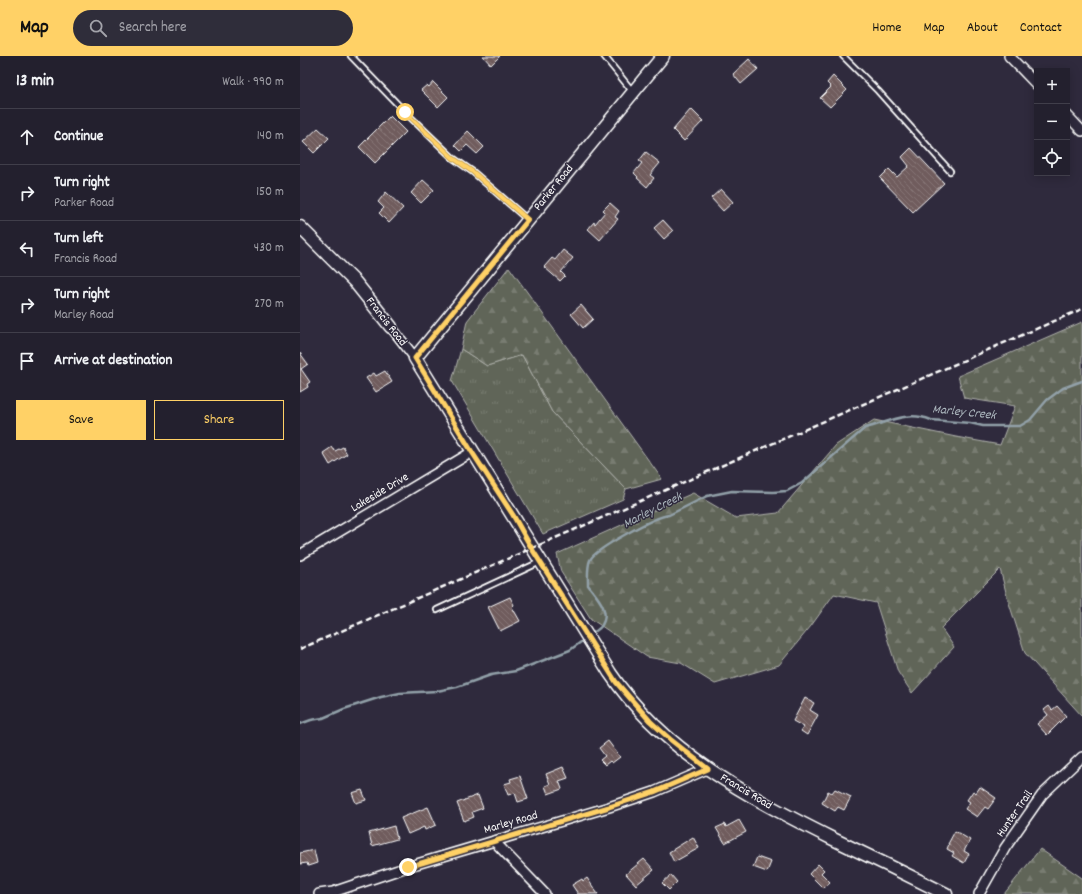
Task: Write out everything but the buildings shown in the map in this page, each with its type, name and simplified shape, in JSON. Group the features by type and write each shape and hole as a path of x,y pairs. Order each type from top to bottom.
{"street":[{"name":"Parker Road","path":"415,358 663,56"},
{"path":"1009,56 1034,82"},
{"path":"1070,119 1082,131"},
{"name":"Francis Road","path":"300,228 355,282 415,358 599,656 616,682 640,710 671,740 708,769 775,810 946,894"},
{"name":"Lakeside Drive","path":"300,555 472,452"},
{"name":"Hunter Trail","path":"979,894 1005,848 1042,795 1082,757"},
{"name":"Marley Road","path":"319,894 335,893 408,867 609,807 654,792 708,769"},
{"path":"494,841 545,894"}],"lane":[{"path":"351,56 405,112 453,158 473,172 528,220"},
{"path":"604,56 633,92"},
{"path":"843,56 878,91 950,170"},
{"path":"437,610 540,562"}],"green space":[{"path":"509,267 662,479 626,489 552,412 522,355 487,366 461,349 467,321"},
{"path":"1082,322 1082,716 1025,653 1000,569 941,628 954,647 912,693 898,672 876,603 834,594 811,626 779,665 715,684 681,663 647,657 591,619 561,572 557,554 693,493 736,518 778,513 836,445 874,420 1000,445 1015,406 964,398 958,376"},
{"path":"461,349 487,366 522,355 552,412 626,489 623,499 543,534 452,381"},
{"path":"1040,849 1082,878 1082,894 1004,894"}],"waterway":[{"name":"Marley Creek","path":"590,635 601,626 605,614 604,609 588,585 588,569 590,560 603,548 640,527 669,515 707,496 732,491 787,491 802,483 865,428 897,418 914,416 931,420 970,423 983,426 1020,426 1030,420 1047,400 1063,388 1082,381"},
{"name":"Marley Creek","path":"300,724 323,718 344,709 381,697 400,693 437,691 457,687 491,675 516,671 570,650 585,639"}],"railway":[{"path":"300,649 1082,309"}],"route":[{"path":"405,112 453,158 473,172 528,220 415,358 472,452 513,515 532,549 616,682 634,705 650,721 686,753 708,769 654,792 609,807 408,867"}]}
